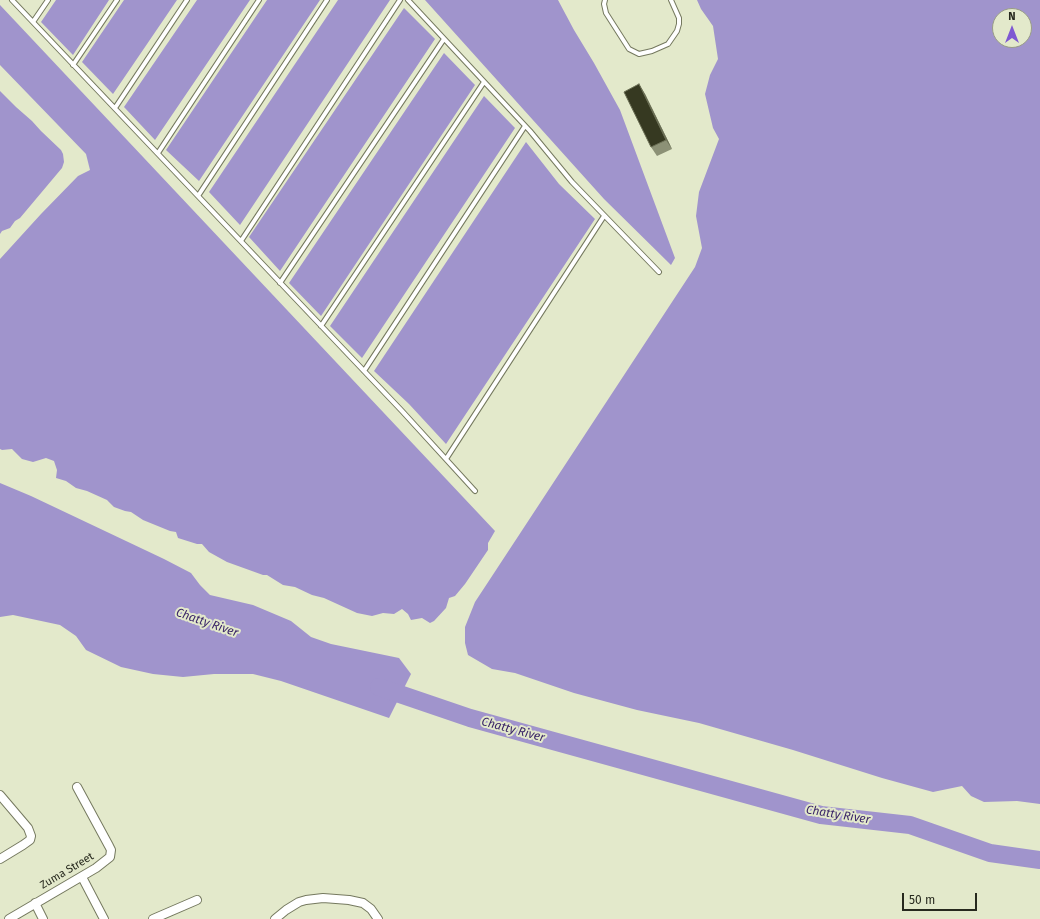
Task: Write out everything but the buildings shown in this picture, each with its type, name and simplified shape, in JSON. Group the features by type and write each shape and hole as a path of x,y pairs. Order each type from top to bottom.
{"street":[{"name":"Zuma Street","path":"9,919 82,877 110,857 110,850 77,787"},
{"path":"0,795 28,828 31,836 30,840 0,859"},
{"path":"82,877 104,919"},
{"path":"275,919 299,902 323,898 349,900 363,903 375,913 378,919"},
{"path":"153,919 197,900"},
{"path":"35,903 43,919"}],"lane":[{"path":"12,0 364,371 475,491"},
{"path":"33,22 48,0"},
{"path":"73,64 117,0"},
{"path":"115,108 187,0"},
{"path":"158,153 258,0"},
{"path":"198,196 327,0"},
{"path":"241,241 400,0"},
{"path":"408,0 525,126 572,182 659,272"},
{"path":"605,0 604,4 606,13 625,44 629,50 639,54 652,51 668,44 677,31 679,18 672,0"},
{"path":"280,283 444,39"},
{"path":"321,326 484,82"},
{"path":"364,371 525,126"},
{"path":"446,459 604,216"}],"water":[{"path":"56,0 109,0 73,55 41,22"},
{"path":"124,0 177,0 113,94 82,62"},
{"path":"197,0 250,0 155,140 124,107"},
{"path":"267,0 320,0 199,181 166,150"},
{"path":"338,0 390,0 240,225 209,192"},
{"path":"425,0 558,0 620,110 675,258 671,265 604,199"},
{"path":"697,0 1040,0 1040,804 1017,801 984,802 971,796 962,786 933,792 699,723 637,710 574,693 515,673 492,669 468,655 465,643 465,627 475,602 695,267 702,248 696,216 699,192 719,139 713,128 705,94 710,75 718,59 713,26 701,9"},
{"path":"0,5 495,531 488,543 488,550 465,584 455,596 449,598 446,608 434,621 430,623 422,618 411,620 408,614 402,609 394,614 383,613 372,616 357,613 295,587 283,585 267,575 263,575 227,562 209,552 202,544 197,544 178,538 176,532 143,520 131,512 114,507 107,500 76,488 66,481 56,478 57,470 54,461 46,458 33,462 22,459 12,449 0,449 0,259 78,176 90,170 86,154 0,65"},
{"path":"404,8 435,39 280,271 249,237"},
{"path":"444,53 475,85 321,316 289,283"},
{"path":"0,91 61,150 64,162 62,168 20,218 15,221 10,228 2,231 0,234"},
{"path":"484,96 515,128 362,358 330,326"},
{"path":"526,142 559,184 595,219 446,444 409,404 374,371"},
{"path":"0,483 31,496 191,573 210,595 253,605 291,621 311,637 331,644 399,658 411,674 389,718 281,681 253,674 214,674 183,677 153,674 121,667 86,650 76,636 60,625 13,615 0,617"}],"waterway":[{"name":"Chatty River","path":"379,687 470,718 821,815 910,825 990,853 1040,860"}]}
